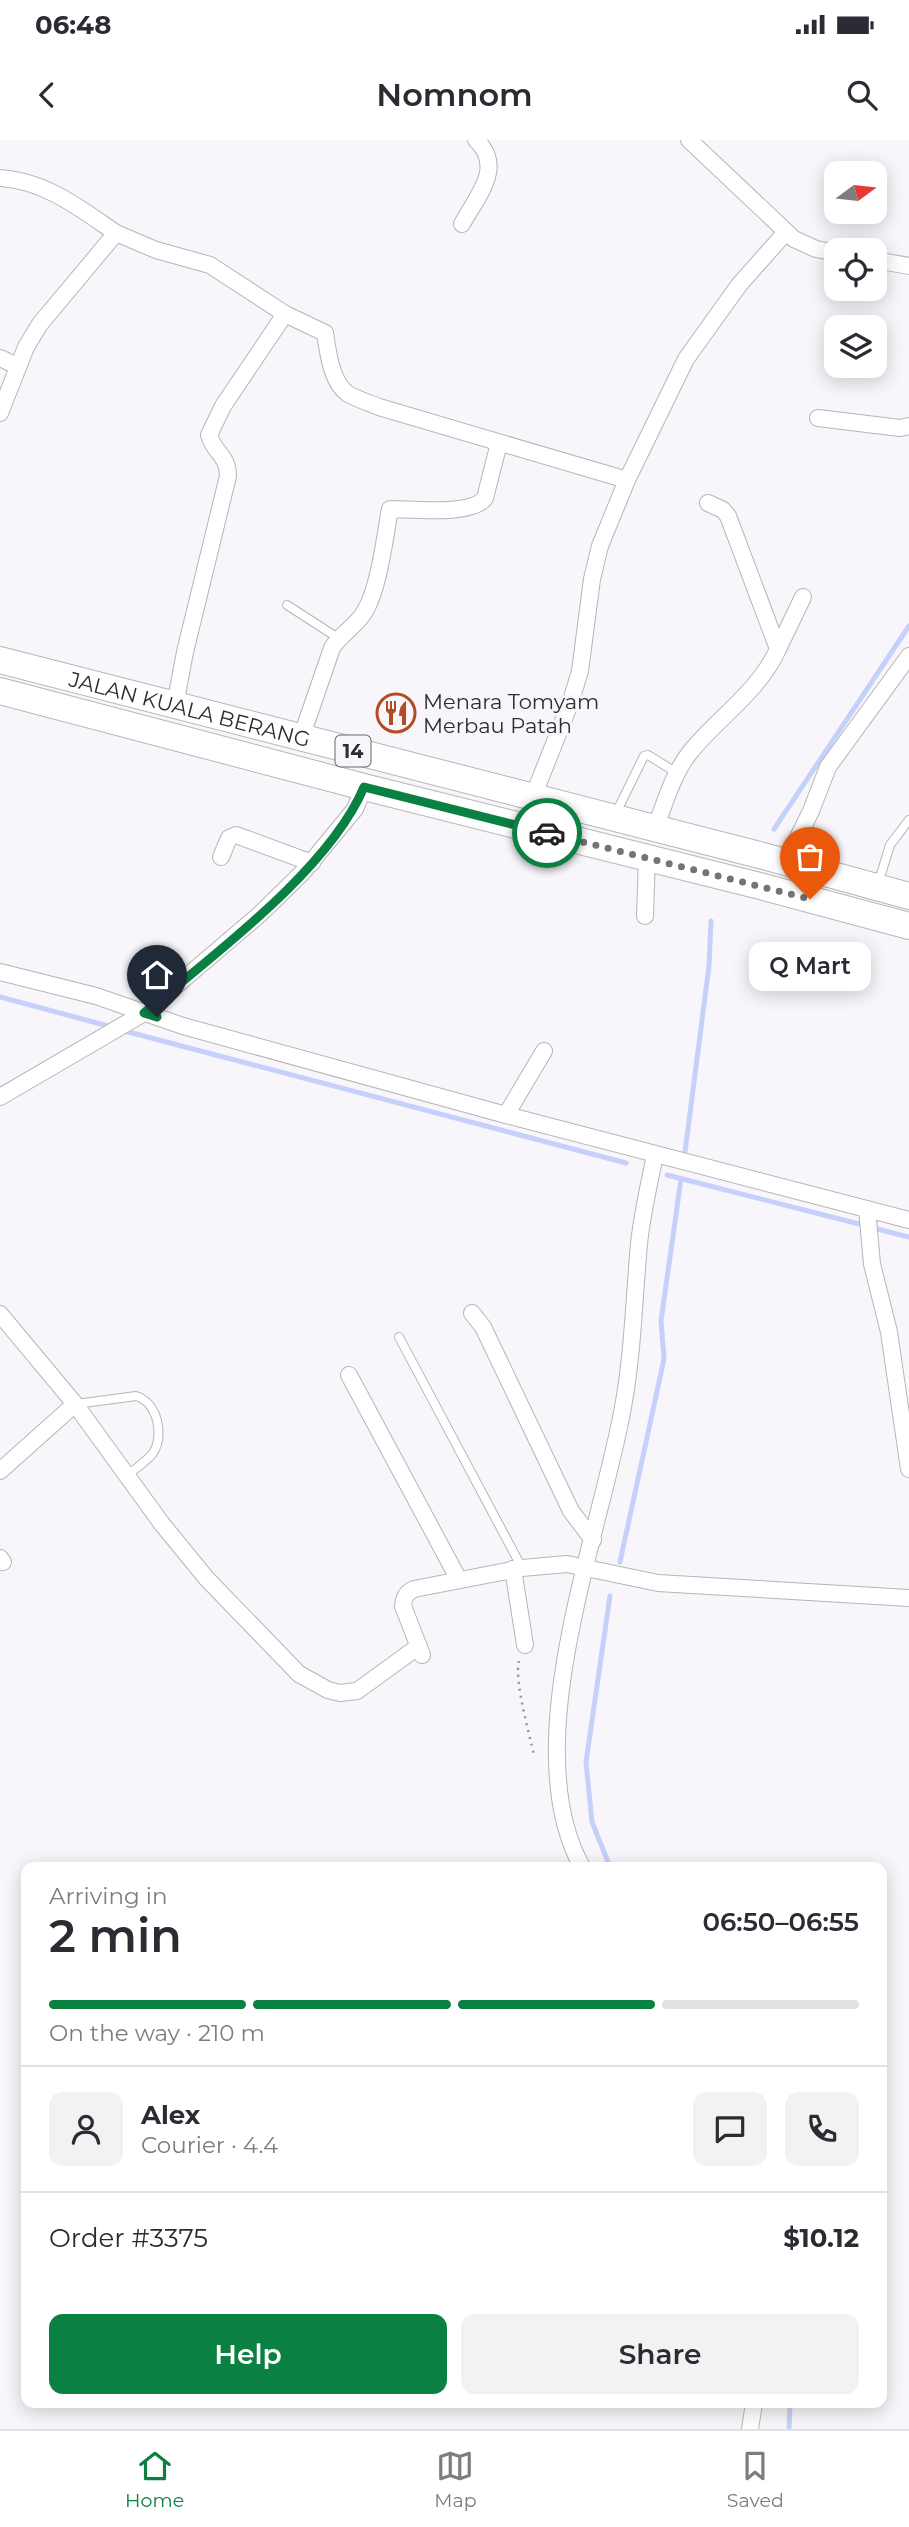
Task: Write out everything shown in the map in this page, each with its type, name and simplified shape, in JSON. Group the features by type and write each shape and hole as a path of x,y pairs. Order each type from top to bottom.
{"highway":[{"name":"JALAN KUALA BERANG","path":"0,660 909,896"},
{"name":"JALAN KUALA BERANG","path":"0,691 909,926"}],"street":[{"path":"462,224 489,173 490,161 486,149 476,140"},
{"path":"689,140 786,232 809,246 824,250"},
{"path":"0,178 37,184 66,199 116,233 156,250 210,265 285,314 325,333 334,372 342,388 349,394 379,407 627,480"},
{"path":"533,797 580,671 592,579 600,546 627,480 686,359 739,285 786,232"},
{"path":"0,413 17,366 40,324 116,233"},
{"path":"887,262 909,267"},
{"path":"175,705 198,595 228,476 227,461 212,444 209,435 223,406 285,314"},
{"path":"0,358 17,366"},
{"path":"818,418 900,428 909,426"},
{"path":"301,738 324,666 338,638 365,612 373,593 390,509 466,508 479,505 485,498 499,443"},
{"path":"708,503 723,510 728,516 778,649"},
{"path":"655,829 677,773 689,753 772,663 803,597"},
{"path":"786,862 811,811 828,767 909,656"},
{"path":"0,1097 140,1016 260,914 312,863 355,809 364,787"},
{"path":"221,857 229,838 236,835 312,863"},
{"path":"645,916 647,857"},
{"path":"0,972 96,996 140,1016 654,1155 909,1220"},
{"path":"506,1115 544,1051"},
{"path":"579,1862 560,1807 556,1763 567,1648 624,1405 633,1332 639,1241 654,1155"},
{"path":"867,1209 872,1264 889,1332 909,1469"},
{"path":"472,1313 483,1327 571,1511 593,1539"},
{"path":"0,1314 75,1404 162,1524 207,1579 299,1674 328,1690 340,1693 357,1691 421,1651 405,1613 404,1598 414,1589 518,1568 553,1564 587,1566 658,1583 909,1598"},
{"path":"349,1375 459,1580"},
{"path":"0,1471 75,1404"},
{"path":"518,1568 525,1644"},
{"path":"750,2429 753,2408"}],"lane":[{"path":"288,605 338,638"},
{"path":"614,818 644,756 648,755 677,773"},
{"path":"877,887 890,845 909,820"},
{"path":"398,1337 518,1568"},
{"path":"75,1404 136,1396 148,1403 158,1428 157,1443 148,1459 128,1475"}],"path":[{"path":"525,1644 517,1666 534,1755"}],"waterway":[{"path":"774,829 909,626"},
{"path":"685,1152 709,966 711,921"},
{"path":"0,997 112,1027"},
{"path":"121,1030 626,1163"},
{"path":"667,1175 859,1224"},
{"path":"620,1562 664,1359 661,1321 681,1179"},
{"path":"877,1229 909,1237"},
{"path":"608,1862 592,1822 586,1762 610,1596"},
{"path":"789,2429 790,2408"}],"way so far":[{"path":"547,833 810,899"}],"place":[{"name":"Menara Tomyam Merbau Patah","path":"396,713"},
{"name":"Q Mart","path":"810,899"}],"route":[{"path":"157,1017 144,1013 260,914 303,872 355,809 364,787 547,833"}]}
